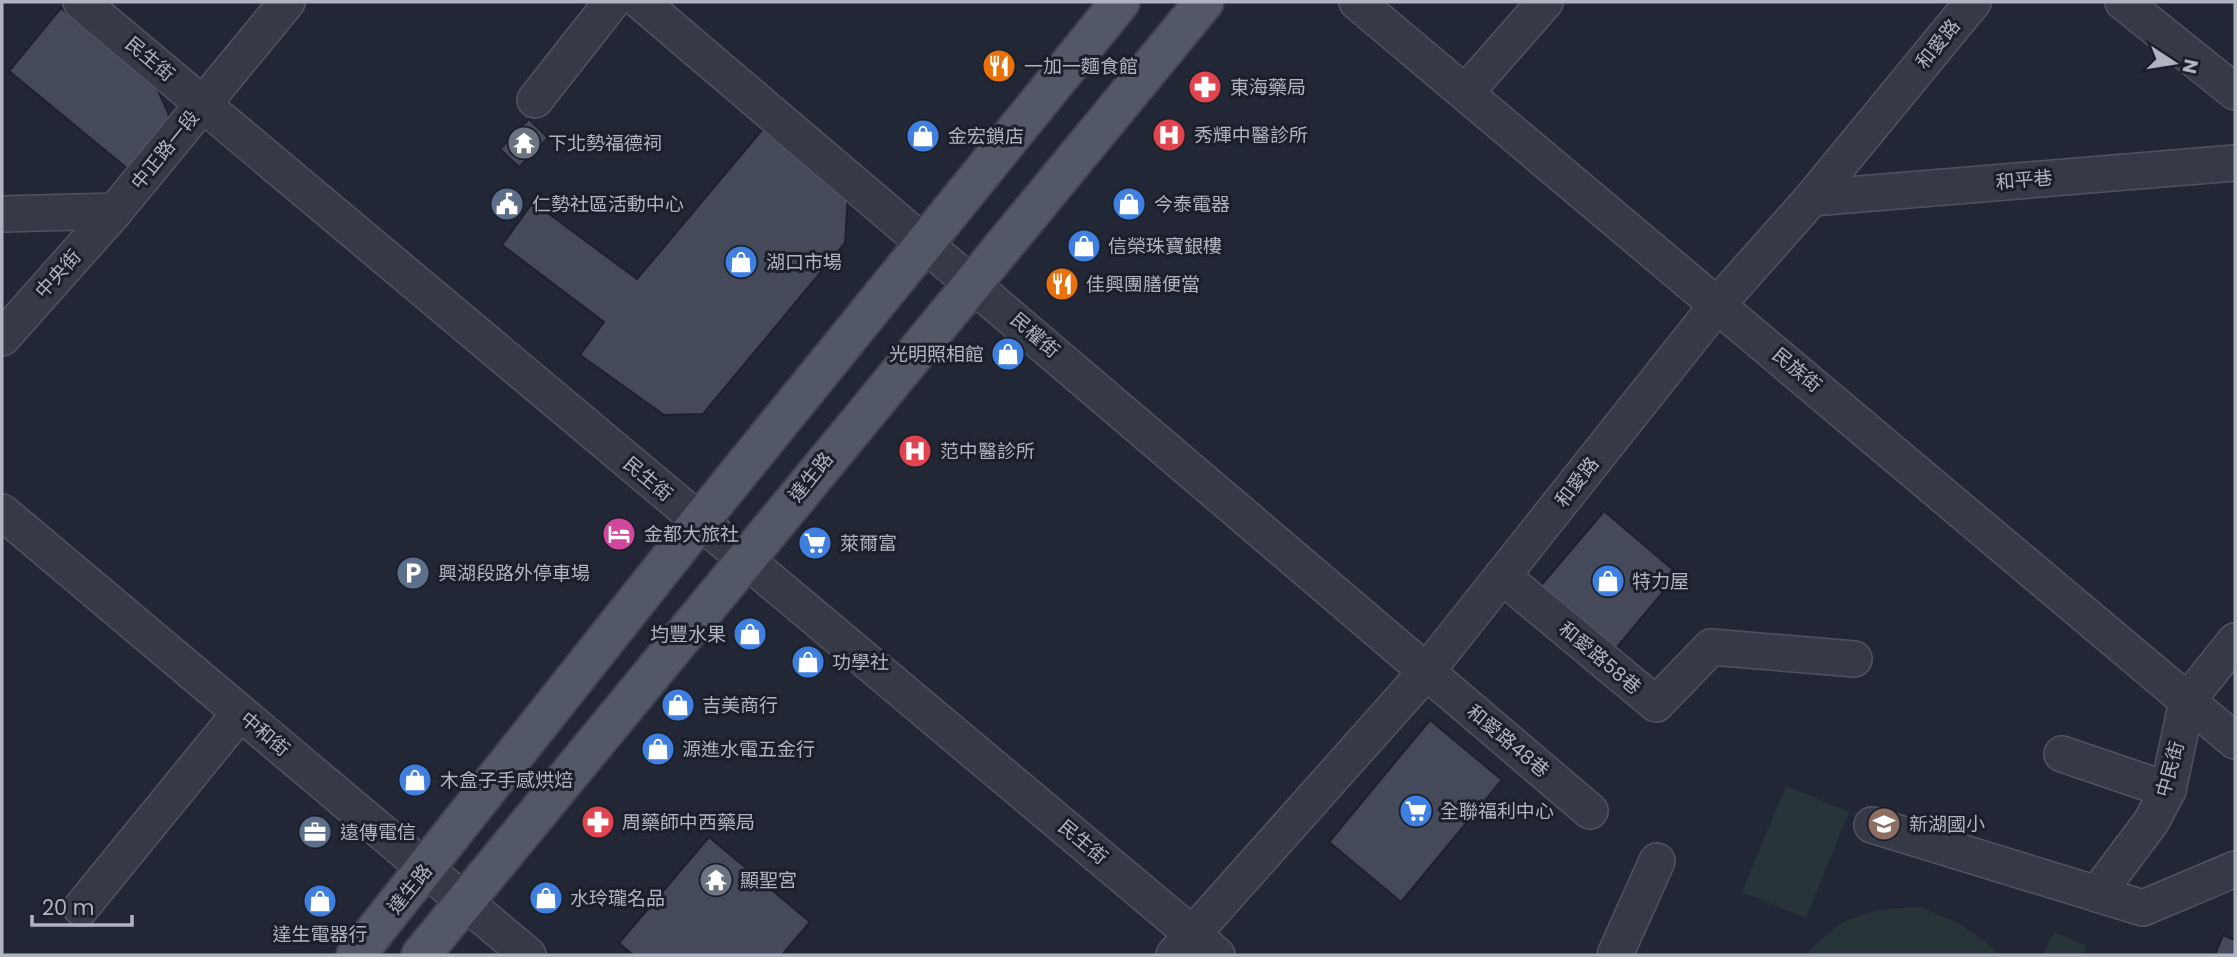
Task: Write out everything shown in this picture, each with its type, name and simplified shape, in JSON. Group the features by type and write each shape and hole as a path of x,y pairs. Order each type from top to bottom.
{"main road":[{"name":"達生路","path":"356,955 699,522 1120,2"},
{"name":"達生路","path":"421,955 744,558 1204,2"}],"street":[{"name":"民生街","path":"80,2 744,558 1194,948"},
{"name":"中正路一段","path":"115,211 287,2"},
{"path":"535,100 612,2"},
{"name":"民權街","path":"641,2 1426,672"},
{"name":"民族街","path":"1357,2 2235,741"},
{"path":"1466,92 1545,2"},
{"name":"和愛路","path":"1194,948 1426,672 1718,304 1812,198 1973,2"},
{"path":"2123,2 2235,92"},
{"name":"和平巷","path":"1812,198 2235,163"},
{"path":"2,214 115,211"},
{"name":"中央街","path":"2,338 115,211"},
{"name":"中和街","path":"2,512 528,955"},
{"name":"和愛路58巷","path":"1502,576 1656,704 1710,647 1854,659"},
{"name":"中民街","path":"2097,894 2151,822 2168,790 2187,701 2235,641"},
{"name":"和愛路48巷","path":"1426,672 1590,811"},
{"path":"80,908 240,713"},
{"path":"2062,754 2168,790"},
{"path":"1872,825 2143,908 2235,869"},
{"path":"1615,955 1657,861"}],"shaded area":[{"path":"1786,786 1849,812 1806,918 1742,892"},
{"path":"1921,907 1962,925 2002,955 1806,955 1832,930 1857,916 1870,912"},
{"path":"2054,932 2086,946 2082,955 2043,955"}],"building":[{"path":"61,8 157,88 169,115 164,137 129,170 9,71"},
{"name":"下北勢福德祠","path":"529,119 548,138 519,167 500,149"},
{"name":"湖口市場","path":"768,123 848,194 845,243 703,414 664,415 580,355 604,322 502,245 533,202 637,279"},
{"name":"特力屋","path":"1604,511 1678,574 1613,652 1538,589"},
{"name":"全聯福利中心","path":"1430,720 1502,780 1401,902 1329,842"},
{"name":"顯聖宮","path":"709,837 810,922 782,955 633,955 619,943"},
{"path":"2223,935 2235,940 2235,955 2215,955"}],"place":[{"name":"一加一麵食館","path":"999,66"},
{"name":"東海藥局","path":"1205,87"},
{"name":"秀輝中醫診所","path":"1169,135"},
{"name":"金宏鎖店","path":"923,136"},
{"name":"下北勢福德祠","path":"524,143"},
{"name":"仁勢社區活動中心","path":"507,204"},
{"name":"今泰電器","path":"1129,204"},
{"name":"信榮珠寶銀樓","path":"1084,246"},
{"name":"湖口市場","path":"741,262"},
{"name":"佳興團膳便當","path":"1062,284"},
{"name":"光明照相館","path":"1008,354"},
{"name":"范中醫診所","path":"915,451"},
{"name":"金都大旅社","path":"619,534"},
{"name":"萊爾富","path":"815,543"},
{"name":"興湖段路外停車場","path":"413,573"},
{"name":"特力屋","path":"1608,581"},
{"name":"均豐水果","path":"750,634"},
{"name":"功學社","path":"808,662"},
{"name":"吉美商行","path":"678,705"},
{"name":"源進水電五金行","path":"658,749"},
{"name":"木盒子手感烘焙","path":"415,780"},
{"name":"全聯福利中心","path":"1416,811"},
{"name":"周藥師中西藥局","path":"598,822"},
{"name":"新湖國小","path":"1884,824"},
{"name":"遠傳電信","path":"315,832"},
{"name":"顯聖宮","path":"716,880"},
{"name":"水玲瓏名品","path":"546,898"},
{"name":"達生電器行","path":"320,901"}]}
